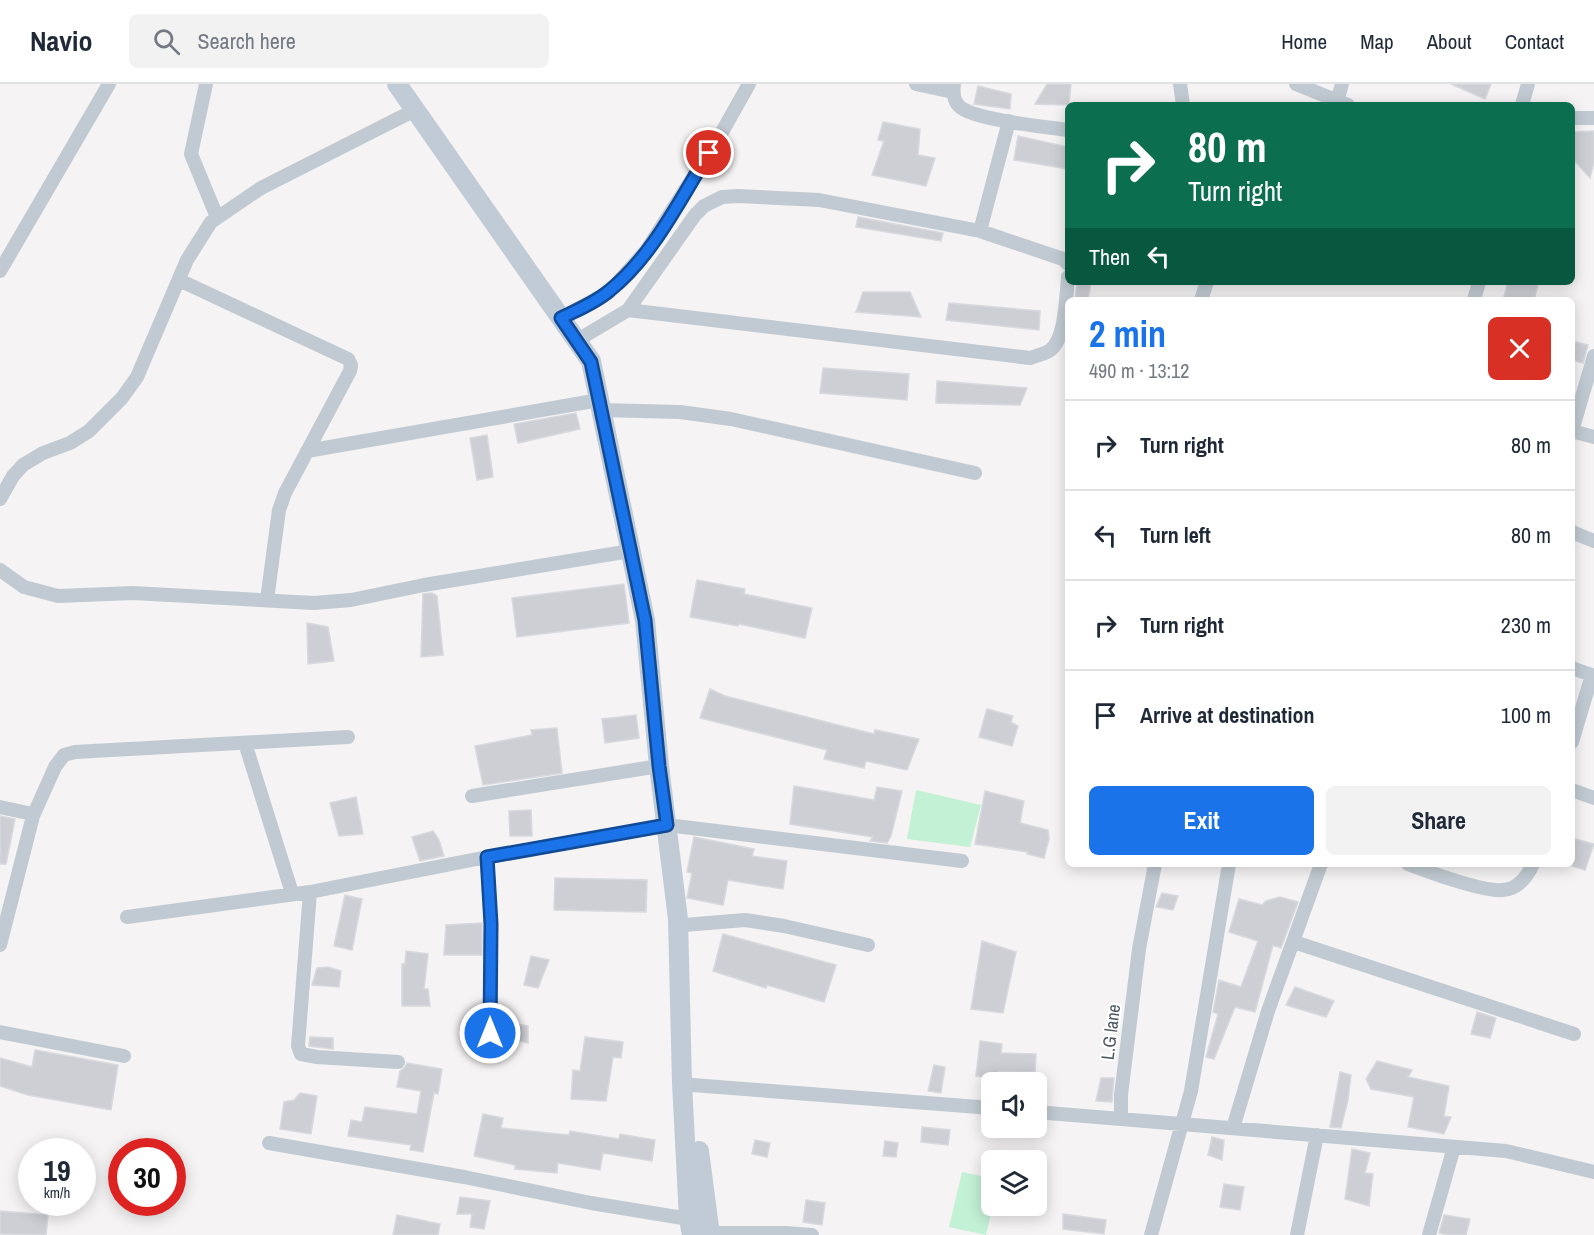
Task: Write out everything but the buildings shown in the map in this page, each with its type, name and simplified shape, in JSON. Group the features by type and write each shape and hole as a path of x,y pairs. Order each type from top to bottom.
{"main road":[{"path":"397,84 417,109 591,362 645,620 659,766 681,922 687,1084 700,1230"}],"street":[{"path":"0,271 109,84"},
{"path":"206,84 191,154 217,217"},
{"path":"561,318 609,292 646,251 722,132 749,84"},
{"path":"916,84 953,88 958,105 977,115 1065,129"},
{"path":"1180,84 1183,102"},
{"path":"1296,84 1341,102"},
{"path":"1342,84 1343,102"},
{"path":"1523,102 1528,84"},
{"path":"0,499 13,476 24,465 43,453 70,443 88,431 122,398 136,376 187,260 211,222 261,188 417,109"},
{"path":"1575,118 1594,118"},
{"path":"980,231 1009,120"},
{"path":"576,341 628,310 695,215 704,206 722,197 819,200 980,231 1065,261"},
{"path":"178,280 348,359 351,364 350,371 285,493 279,510 267,600"},
{"path":"628,310 1030,358 1050,351 1058,340 1065,302"},
{"path":"1575,421 1594,356"},
{"path":"307,451 600,405 731,419 975,473"},
{"path":"1575,432 1594,437"},
{"path":"1575,533 1594,541"},
{"path":"0,570 24,587 58,596 133,593 314,603 351,600 424,585 630,551"},
{"path":"1575,669 1593,675 1575,732"},
{"path":"0,945 33,816 55,767 64,755 75,752 348,737"},
{"path":"245,743 292,893"},
{"path":"472,796 659,766"},
{"path":"1575,791 1594,798"},
{"path":"0,807 33,816"},
{"path":"127,917 310,892 667,825 962,861"},
{"path":"487,857 491,924 490,1055"},
{"name":"L.G lane","path":"1121,1119 1121,1095 1139,949 1154,867"},
{"path":"1151,1235 1193,1082 1229,867"},
{"path":"1233,1128 1268,1011 1320,867"},
{"path":"1434,869 1491,890 1505,891 1520,884 1532,867"},
{"path":"310,892 298,1046 300,1054 398,1062"},
{"path":"681,922 745,920 784,926 868,945"},
{"path":"1294,942 1574,1034"},
{"path":"0,1032 124,1056"},
{"path":"687,1084 981,1107"},
{"path":"1047,1113 1506,1151 1594,1172"},
{"path":"1297,1235 1317,1135"},
{"path":"268,1143 464,1177 601,1205 700,1230 812,1235"},
{"path":"1429,1235 1454,1147"}],"green space":[{"path":"916,790 981,805 970,847 907,839"},
{"path":"962,1172 981,1176 981,1216 991,1216 986,1235 949,1227"}],"route":[{"path":"490,1033 491,924 487,857 667,825 645,620 591,362 561,318 609,292 625,276 646,251 709,153"}]}
